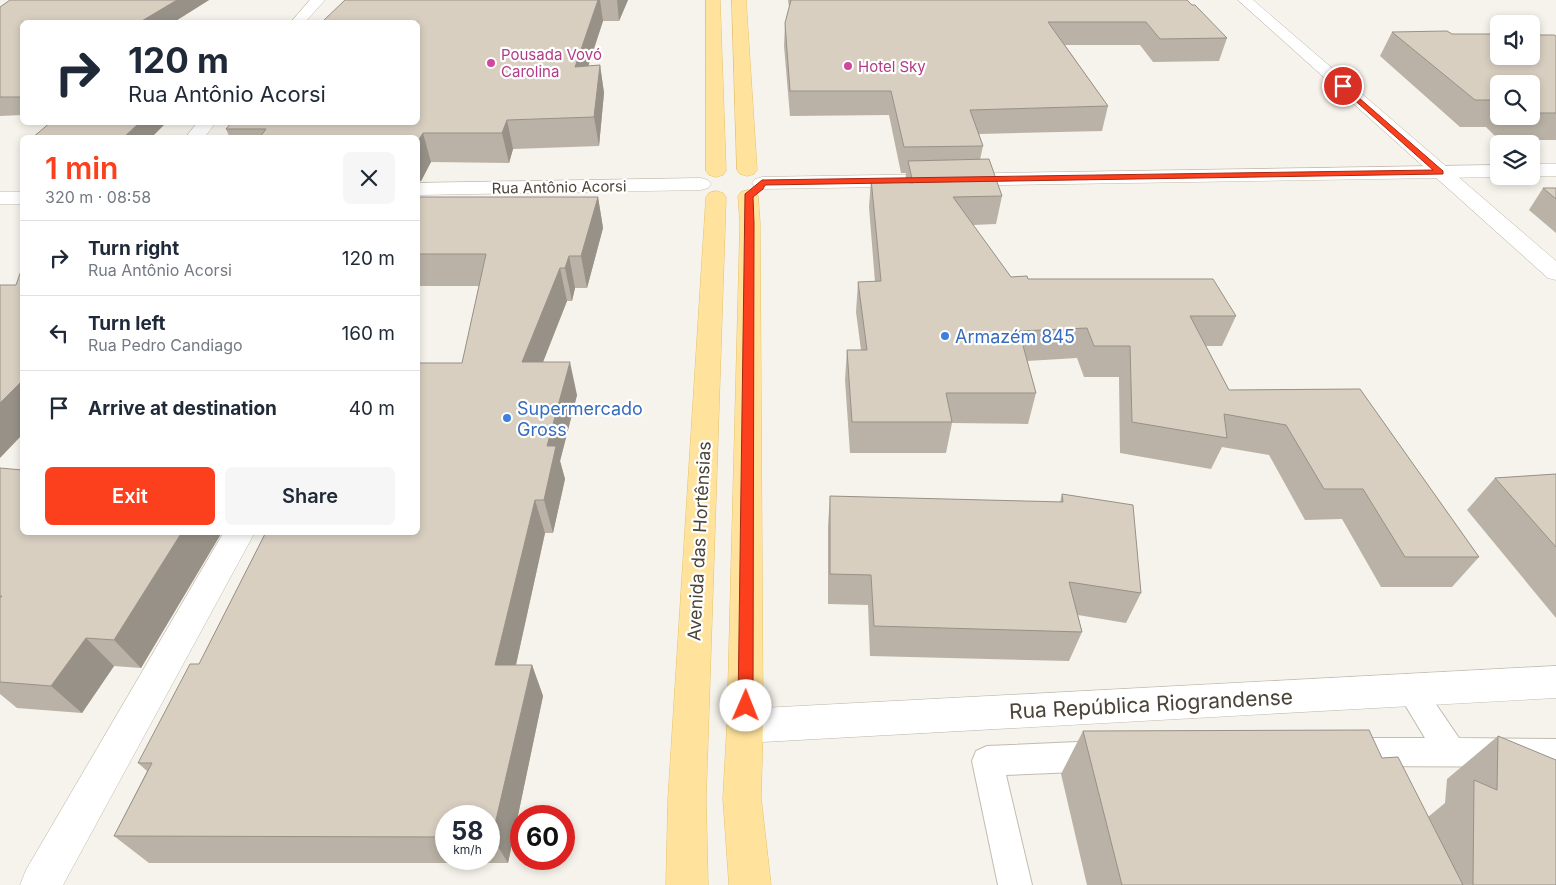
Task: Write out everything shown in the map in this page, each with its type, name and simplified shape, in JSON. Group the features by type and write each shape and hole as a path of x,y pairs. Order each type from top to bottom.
{"main road":[{"name":"Avenida das Hortênsias","path":"687,885 686,800 711,184 713,0"},
{"path":"739,0 752,183 745,726 742,798 750,885"},
{"path":"731,168 752,183 732,199 711,184 731,168"}],"street":[{"path":"300,20 318,0"},
{"path":"1245,0 1556,273"},
{"path":"197,135 205,125"},
{"path":"1540,170 1556,170"},
{"path":"752,183 1490,171"},
{"name":"Rua Antônio Acorsi","path":"420,189 711,184"},
{"path":"0,198 20,198"},
{"path":"41,885 238,535"},
{"name":"Rua República Riograndense","path":"745,726 1556,682"}],"lane":[{"path":"1410,690 1451,752"},
{"path":"1323,752 1556,753"},
{"path":"1015,885 987,761 1125,755"}],"building":[{"path":"10,0 177,0 143,20 20,20 20,97 0,97 0,7"},
{"path":"345,0 598,0 575,67 600,65 594,117 507,120 502,133 423,133 420,138 420,135 262,135 266,129 226,129 229,125 420,125 420,20 324,20"},
{"path":"791,0 1187,0 1192,5 1195,5 1227,38 1160,39 1146,22 1048,22 1108,106 970,110 983,146 904,147 891,91 790,91 785,23"},
{"path":"1447,31 1452,34 1490,34 1490,65 1540,65 1540,35 1554,35 1556,36 1556,113 1540,113 1540,75 1490,75 1490,100 1475,100 1392,32"},
{"path":"47,125 137,125 126,135 36,135"},
{"path":"989,159 1002,196 953,197 1011,277 1027,276 1028,279 1213,279 1236,316 1190,316 1229,390 1360,389 1479,557 1405,557 1363,489 1324,489 1286,425 1224,414 1227,438 1132,422 1130,346 1094,346 1087,328 1019,331 1036,393 946,393 952,422 852,422 847,350 867,350 858,282 881,281 871,179 913,183 908,161"},
{"path":"1543,188 1556,188 1556,199"},
{"path":"420,197 598,197 581,256 569,256 565,268 560,268 522,362 570,362 547,446 556,446 544,500 535,500 495,665 532,665 499,805 435,805 435,837 114,836 152,763 138,763 190,664 199,664 264,535 420,535 420,363 462,363 486,254 420,254"},
{"path":"20,274 20,383 0,403 0,285 16,285"},
{"path":"0,468 20,470 20,535 180,535 114,640 86,638 51,686 0,682 0,598 2,596 0,596"},
{"path":"1556,474 1556,547 1495,478"},
{"path":"1062,494 1133,505 1141,593 1069,582 1082,632 874,626 871,575 830,574 830,496 1063,502"},
{"path":"1369,730 1382,758 1398,757 1463,885 1122,885 1083,731"},
{"path":"1498,736 1556,760 1556,885 1473,885 1474,780 1497,790"}],"place":[{"name":"Pousada Vovó Carolina","path":"491,63"},
{"name":"Hotel Sky","path":"848,66"},
{"name":"Armazém 845","path":"945,336"},
{"name":"Supermercado Gross","path":"507,418"}],"route":[{"path":"746,706 750,223 748,196 760,188 762,183 1441,173 1343,86"}]}
